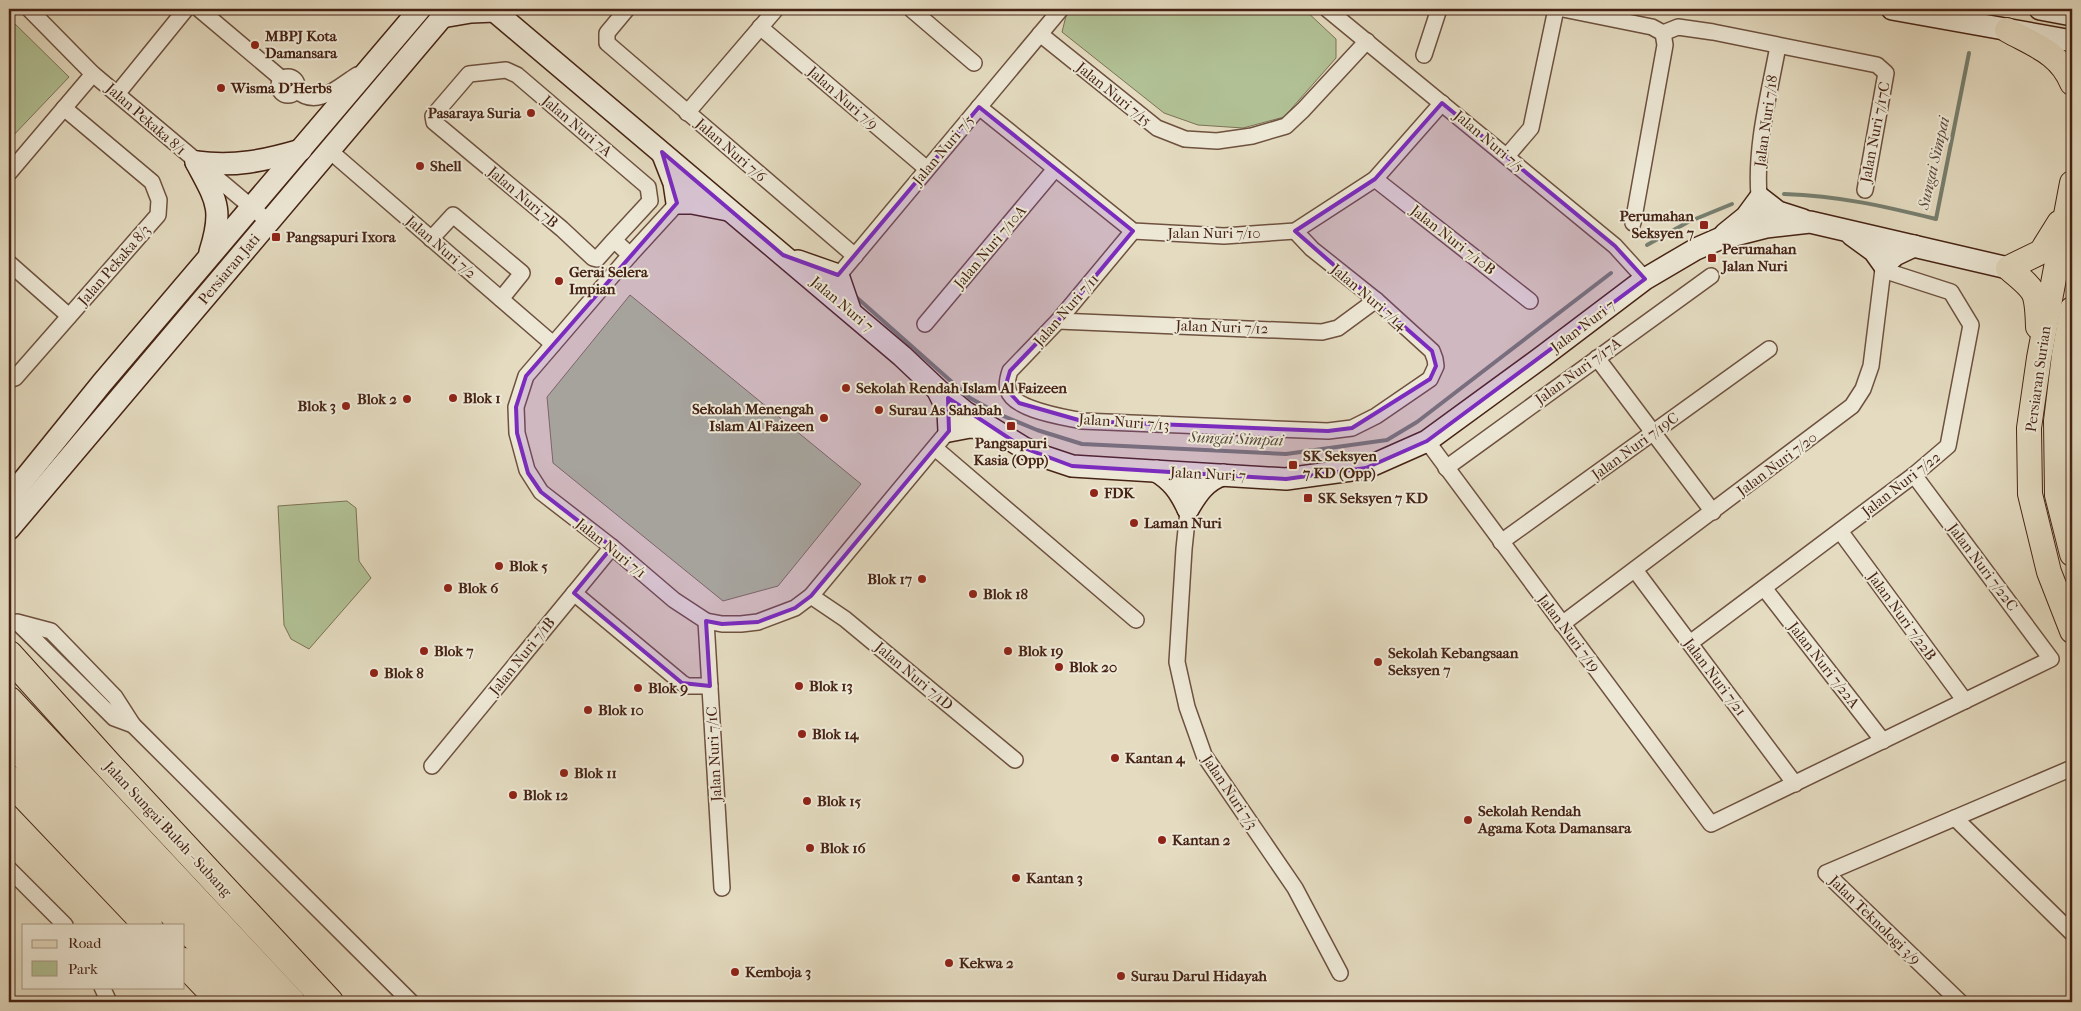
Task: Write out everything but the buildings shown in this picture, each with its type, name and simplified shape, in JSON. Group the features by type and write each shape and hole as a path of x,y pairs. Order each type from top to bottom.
{"highway":[{"name":"Jalan Sungai Buloh - Subang","path":"13,662 329,1002"},
{"name":"Jalan Sungai Buloh - Subang","path":"9,701 291,1002"},
{"path":"9,739 183,924"},
{"path":"9,779 147,924"},
{"path":"185,926 258,1002"},
{"path":"185,963 222,1002"}],"main road":[{"path":"2007,30 2048,52 2066,69 2072,84"},
{"path":"2039,358 2037,302 2031,287 2008,268 2040,252 2049,241 2070,194"},
{"name":"Persiaran Surian","path":"2070,194 2039,358 2029,428 2030,494 2049,572 2072,631"},
{"name":"Persiaran Surian","path":"2072,309 2056,421 2056,495 2072,554"}],"street":[{"name":"Jalan Pekaka 8/1","path":"29,9 93,74 269,222"},
{"path":"117,94 186,9"},
{"path":"199,9 282,79 292,78 296,83 296,90 308,98 325,96 372,65"},
{"name":"Persiaran Jati","path":"9,498 102,383 420,9"},
{"name":"Jalan Nuri 7/6","path":"627,9 608,33 606,43 855,256"},
{"path":"688,113 776,9"},
{"path":"911,9 974,63"},
{"name":"Jalan Nuri 7/5","path":"832,283 1061,9"},
{"name":"Jalan Nuri 7/5","path":"1327,9 1615,246 1645,279"},
{"path":"1424,55 1439,9"},
{"path":"1506,156 1531,128 1556,9"},
{"path":"1563,9 1652,27 1663,33"},
{"path":"1892,9 2072,40"},
{"path":"2040,9 2072,15"},
{"path":"446,13 494,10 783,255 810,266 832,283"},
{"name":"Persiaran Jati","path":"9,529 446,13"},
{"name":"Jalan Nuri 7/9","path":"760,27 927,170"},
{"path":"1663,33 1678,27 1778,46"},
{"path":"1633,223 1665,45 1663,33"},
{"name":"Jalan Nuri 7/15","path":"1040,34 1156,128 1185,139 1217,141 1252,136 1286,126 1367,41"},
{"name":"Jalan Nuri 7/17C","path":"1778,46 1877,65 1886,73 1864,190"},
{"name":"Jalan Nuri 7/18","path":"1766,227 1760,198 1759,167 1761,138 1778,46"},
{"name":"Jalan Nuri 7A","path":"433,116 470,74 506,70 516,75 648,186 650,201 614,240"},
{"path":"10,168 93,74"},
{"name":"Jalan Nuri 7/10","path":"1133,231 1224,236 1295,232 1376,179 1442,102"},
{"path":"978,107 1133,231"},
{"name":"Jalan Pekaka 8/3","path":"9,380 15,378 158,215 159,200 152,182 64,108"},
{"name":"Jalan Nuri 7B","path":"433,116 434,122 593,258 597,259 614,240"},
{"path":"196,162 221,165 246,164 301,150"},
{"name":"Jalan Nuri 7/2","path":"330,151 553,344"},
{"path":"662,152 674,183 677,203 692,203 731,211"},
{"path":"196,162 214,196 218,217 215,237 206,262"},
{"name":"Jalan Nuri 7/10A","path":"925,324 1055,169"},
{"name":"Jalan Nuri 7/10B","path":"1376,179 1530,301"},
{"name":"Jalan Nuri 7/1","path":"696,182 630,255 526,376 516,408 517,433 528,473 541,492 612,547 674,600 706,620 722,624 758,622 795,608 811,596 965,412"},
{"path":"1719,239 1746,217 1760,198 1778,212 1810,222"},
{"path":"431,238 452,215 522,273 501,299"},
{"name":"Jalan Nuri 7","path":"832,283 844,298 852,313 938,390 965,412 1024,448 1072,466 1286,478 1331,474 1366,468 1426,441 1645,279 1696,249 1719,239 1766,227 1810,222 2008,268"},
{"path":"1845,230 1874,251 1883,268 1895,255 1914,246"},
{"name":"Jalan Nuri 7/11","path":"1008,391 1007,381 1010,371 1058,321 1133,231"},
{"name":"Jalan Nuri 7/14","path":"1295,232 1312,249 1376,300 1432,351 1436,366"},
{"name":"Jalan Nuri 7/20","path":"1562,624 1852,406 1863,390 1871,366 1886,239"},
{"path":"614,240 630,255"},
{"path":"9,263 69,316"},
{"name":"Jalan Nuri 7/22","path":"1690,643 1840,532 1914,475 1948,446 1971,325 1951,292 1883,268"},
{"name":"Jalan Nuri 7/17A","path":"1446,468 1711,276"},
{"name":"Jalan Nuri 7/12","path":"1058,321 1322,332 1338,328 1376,300"},
{"name":"Jalan Nuri 7/19C","path":"1501,542 1769,349"},
{"path":"1597,358 1713,512"},
{"name":"Jalan Nuri 7/13","path":"1008,391 1012,398 1019,403 1082,421 1328,431 1352,428 1376,416 1430,379 1436,366"},
{"path":"938,390 948,411 949,431 970,427 992,429"},
{"name":"Jalan Nuri 7/19","path":"1426,441 1711,824 1795,784"},
{"path":"935,448 1136,620"},
{"path":"1156,471 1168,477 1180,492 1188,509"},
{"name":"Jalan Nuri 7/3","path":"1192,473 1184,549 1177,662 1186,707 1204,755 1295,888 1340,973"},
{"path":"1188,509 1197,494 1212,478 1223,475"},
{"name":"Jalan Nuri 7/22C","path":"1914,475 2051,659 1965,701"},
{"name":"Jalan Nuri 7/22B","path":"1840,532 1965,701"},
{"name":"Jalan Nuri 7/1B","path":"432,766 612,547"},
{"name":"Jalan Nuri 7/21","path":"1635,570 1795,784"},
{"name":"Jalan Nuri 7/22A","path":"1764,588 1884,741"},
{"path":"574,593 682,683 688,686 710,686"},
{"name":"Jalan Nuri 7/1D","path":"811,596 845,619 1015,760"},
{"name":"Jalan Nuri 7/1C","path":"706,620 722,888"},
{"path":"133,725 114,718 17,622 51,631 115,697 133,725 411,1002"},
{"path":"1795,784 1965,701"},
{"name":"Jalan Teknologi 3/9","path":"1960,1002 1826,873 2072,768"},
{"path":"1955,818 2072,933"},
{"path":"9,869 63,924"},
{"path":"102,988 109,1002"}],"highlighted area":[{"path":"1442,103 1615,246 1645,279 1427,441 1366,468 1286,479 1072,466 1024,448 948,398 949,431 811,596 795,608 758,622 722,624 706,621 710,686 682,683 574,593 612,547 541,492 528,473 517,433 516,407 526,376 677,203 662,152 783,255 838,275 979,107 1133,231 1058,321 1010,371 1007,381 1008,391 1019,403 1082,421 1328,431 1352,428 1430,379 1436,366 1432,351 1295,231 1375,179"}],"green space":[{"path":"1075,9 1304,9 1336,39 1336,58 1284,117 1243,128 1198,125 1164,113 1062,32 1066,16"},
{"path":"9,18 69,77 9,140"},
{"path":"630,295 861,484 778,586 723,601 553,463 547,397"},
{"path":"347,501 356,508 359,561 371,578 309,649 291,639 284,625 278,506"}],"waterway":[{"name":"Sungai Simpai","path":"1784,194 1861,202 1936,219 1969,53"},
{"name":"Sungai Simpai","path":"1647,245 1688,222 1732,204"},
{"name":"Sungai Simpai","path":"855,296 970,398 1001,415 1037,430 1082,444 1286,454 1387,440 1417,422 1611,273"}],"place":[{"name":"MBPJ Kota Damansara","path":"255,45"},
{"name":"Wisma D'Herbs","path":"221,88"},
{"name":"Pasaraya Suria","path":"531,113"},
{"name":"Shell","path":"420,166"},
{"name":"Perumahan Seksyen 7","path":"1704,225"},
{"name":"Pangsapuri Ixora","path":"276,237"},
{"name":"Perumahan Jalan Nuri","path":"1712,258"},
{"name":"Gerai Selera Impian","path":"559,281"},
{"name":"Sekolah Rendah Islam Al Faizeen","path":"846,388"},
{"name":"Blok 1","path":"453,398"},
{"name":"Blok 2","path":"407,399"},
{"name":"Blok 3","path":"346,406"},
{"name":"Surau As Sahabah","path":"879,410"},
{"name":"Sekolah Menengah Islam Al Faizeen","path":"824,418"},
{"name":"Pangsapuri Kasia (Opp)","path":"1011,426"},
{"name":"SK Seksyen 7 KD (Opp)","path":"1293,465"},
{"name":"FDK","path":"1094,493"},
{"name":"SK Seksyen 7 KD","path":"1308,498"},
{"name":"Laman Nuri","path":"1134,523"},
{"name":"Blok 5","path":"499,566"},
{"name":"Blok 17","path":"922,579"},
{"name":"Blok 6","path":"448,588"},
{"name":"Blok 18","path":"973,594"},
{"name":"Blok 7","path":"424,651"},
{"name":"Blok 19","path":"1008,651"},
{"name":"Sekolah Kebangsaan Seksyen 7","path":"1378,662"},
{"name":"Blok 20","path":"1059,667"},
{"name":"Blok 8","path":"374,673"},
{"name":"Blok 13","path":"799,686"},
{"name":"Blok 9","path":"638,688"},
{"name":"Blok 10","path":"588,710"},
{"name":"Blok 14","path":"802,734"},
{"name":"Kantan 4","path":"1115,758"},
{"name":"Blok 11","path":"564,773"},
{"name":"Blok 12","path":"513,795"},
{"name":"Blok 15","path":"807,801"},
{"name":"Sekolah Rendah Agama Kota Damansara","path":"1468,820"},
{"name":"Kantan 2","path":"1162,840"},
{"name":"Blok 16","path":"810,848"},
{"name":"Kantan 3","path":"1016,878"},
{"name":"Kekwa 2","path":"949,963"},
{"name":"Kemboja 3","path":"735,972"},
{"name":"Surau Darul Hidayah","path":"1121,976"}]}
